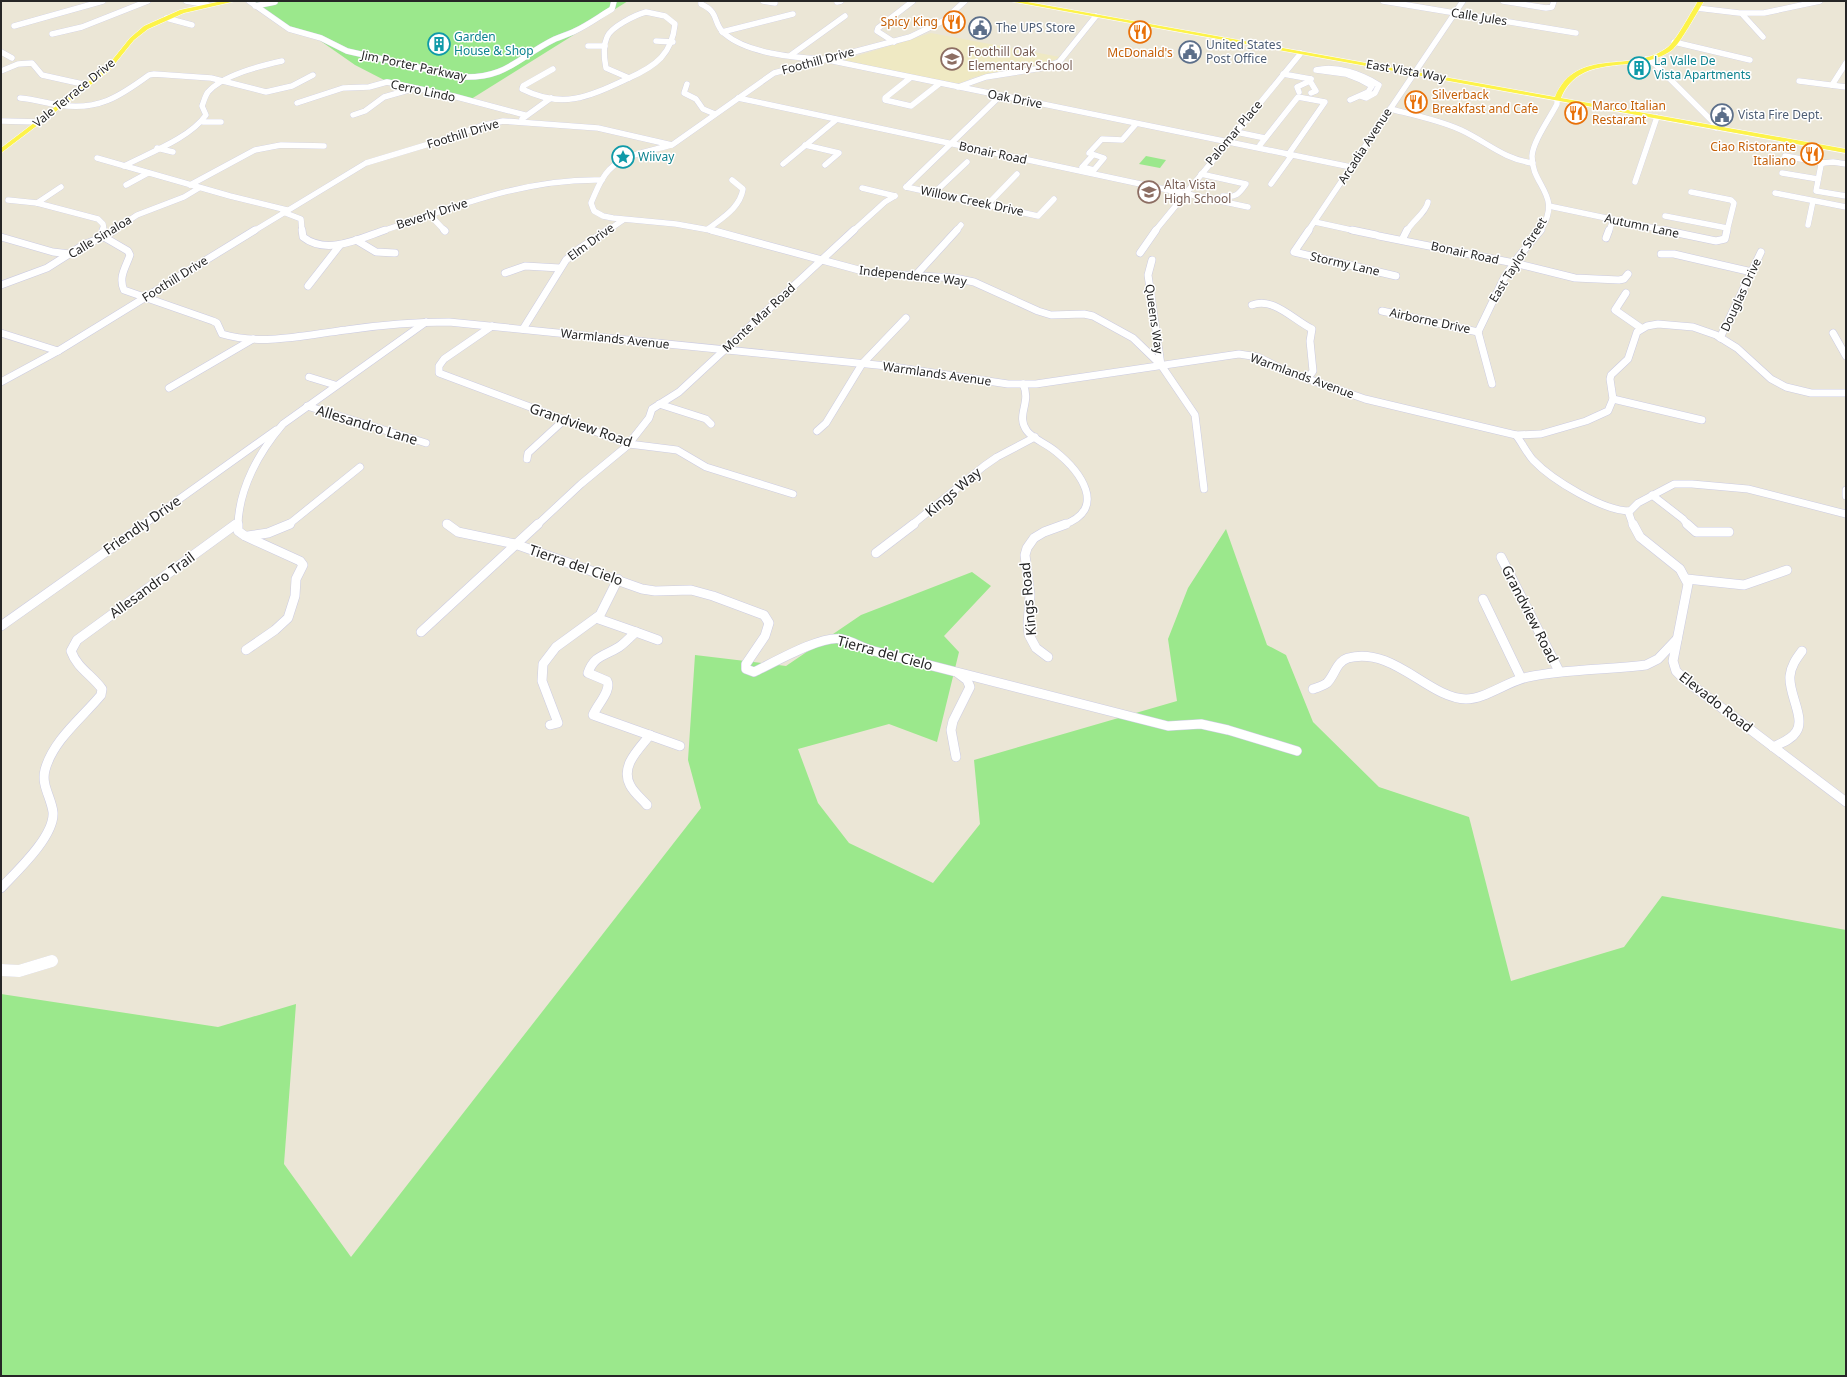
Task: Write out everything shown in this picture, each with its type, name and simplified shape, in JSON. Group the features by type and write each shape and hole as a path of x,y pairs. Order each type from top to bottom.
{"main road":[{"name":"Vale Terrace Drive","path":"1,150 108,69 138,34 166,18 208,5 233,1"},
{"name":"East Vista Way","path":"1012,1 1414,72 1846,151"},
{"path":"1557,99 1566,82 1576,74 1593,68 1646,59 1664,53 1671,48 1702,1"}],"street":[{"path":"14,26 103,1"},
{"path":"52,34 82,27 148,1"},
{"path":"186,1 208,5"},
{"name":"Jim Porter Parkway","path":"249,1 254,6 289,29 321,38 348,51 462,78 492,76 501,72 555,39 576,31 612,9 615,6 614,1"},
{"name":"Oak Drive","path":"702,1 701,4 714,13 717,26 722,32 731,40 740,45 790,55 823,59 957,88 1351,167"},
{"path":"763,1 775,3"},
{"path":"894,42 877,31 878,28 906,8 913,1"},
{"name":"Foothill Drive","path":"1,382 58,351 350,171 366,163 449,138 490,123 503,121 521,121 598,128 672,145 774,74 823,59 894,42 927,30 943,21 965,1"},
{"name":"Calle Jules","path":"1383,1 1576,33"},
{"path":"1415,6 1419,1"},
{"name":"Arcadia Avenue","path":"1294,252 1463,1"},
{"path":"1503,1 1546,8 1552,7 1554,1"},
{"path":"1697,8 1742,14 1773,12 1820,1"},
{"path":"254,6 275,2"},
{"path":"553,69 524,86 522,89 551,98 573,100 630,78 650,68 663,56 673,42 676,28 673,20 669,17 649,11 641,12 609,33 606,37 604,63 606,68 630,78"},
{"path":"722,32 793,14"},
{"path":"1742,14 1763,37"},
{"path":"790,55 845,16"},
{"path":"957,88 986,77 1042,68 1059,62 1067,54 1096,16"},
{"path":"166,18 192,25"},
{"path":"656,41 673,42"},
{"path":"1674,42 1750,60"},
{"path":"588,46 605,46"},
{"path":"1,52 12,58"},
{"name":"Palomar Place","path":"1140,253 1153,233 1300,53"},
{"path":"835,62 834,59 844,54"},
{"path":"1646,59 1661,70 1713,122 1716,128"},
{"path":"203,122 206,115 202,106 206,95 216,86 241,74 282,61"},
{"path":"1,71 18,64 32,63 42,75 87,85"},
{"path":"1832,85 1846,63"},
{"path":"1299,92 1297,87 1311,79 1317,69 1324,68 1370,79 1379,85 1372,95 1366,98 1360,96 1350,100"},
{"path":"1284,73 1311,79"},
{"path":"20,98 60,106 87,106 110,101 121,96 149,75 154,74 212,78 266,92 292,86 313,75"},
{"path":"910,78 885,98 885,100 911,106 939,84"},
{"path":"1311,79 1316,90 1311,93"},
{"path":"1799,81 1846,87"},
{"name":"Cerro Lindo","path":"298,103 343,88 369,87 387,82 525,115"},
{"path":"687,84 684,93 696,99 703,109 715,114"},
{"path":"353,115 365,111 384,97 414,88"},
{"path":"949,144 1000,96"},
{"path":"1260,145 1298,97 1325,102 1271,184"},
{"path":"521,121 525,115 551,98"},
{"name":"Bonair Road","path":"738,98 949,144 1187,191 1248,207"},
{"path":"1390,109 1456,128 1472,136 1507,158 1520,162 1533,162 1532,155 1558,104 1557,99"},
{"path":"1635,182 1657,117"},
{"path":"783,164 836,120"},
{"path":"1,121 39,122"},
{"path":"124,166 203,122 221,122"},
{"path":"1093,155 1089,153 1102,139 1122,140 1136,124"},
{"path":"1236,132 1265,138"},
{"name":"Willow Creek Drive","path":"949,144 906,186 1038,216 1054,199"},
{"path":"190,185 255,150 282,145 324,146"},
{"name":"Elm Drive","path":"623,220 602,216 594,211 591,203 602,180 610,169 625,159 672,145"},
{"path":"805,146 839,154 825,165"},
{"path":"157,148 173,152"},
{"path":"1785,156 1823,163 1833,162 1846,164"},
{"name":"Beverly Drive","path":"97,158 285,211 301,219 303,237 306,240 321,244 340,245 429,214 518,187 560,180 602,180"},
{"path":"934,193 967,162"},
{"name":"East Taylor Street","path":"1478,332 1490,304 1514,263 1547,218 1549,206 1548,194 1538,178 1533,162"},
{"path":"1823,163 1816,191 1846,196"},
{"path":"126,185 148,173"},
{"path":"1782,173 1818,180"},
{"path":"987,204 1017,174"},
{"path":"1187,191 1232,198 1237,197 1246,184 1201,174"},
{"path":"708,229 740,202 743,194 743,188 732,180"},
{"path":"37,203 61,187"},
{"name":"Calle Sinaloa","path":"1,285 47,268 84,244 104,238 137,215 184,197 199,188"},
{"name":"Monte Mar Road","path":"421,632 602,465 629,444 649,418 652,409 679,392 885,202 895,196 862,188"},
{"name":"Autumn Lane","path":"1549,206 1716,242 1725,239 1734,203 1730,200 1691,192"},
{"path":"1774,193 1846,207"},
{"path":"8,200 37,203 98,219 103,224 104,238"},
{"path":"1808,225 1813,201"},
{"path":"1402,240 1411,222 1427,207 1428,202"},
{"path":"429,214 445,231"},
{"name":"Autumn Lane","path":"1665,216 1727,228"},
{"name":"Elm Drive","path":"523,329 560,268 574,253 623,220"},
{"name":"Independence Way","path":"623,220 676,224 708,229 870,273 955,278 974,282 1038,311 1051,315 1084,314 1093,316 1133,338 1161,364"},
{"path":"1606,238 1613,220"},
{"name":"Bonair Road","path":"1315,222 1514,263 1575,278 1619,280 1624,279 1628,274"},
{"path":"915,276 961,225"},
{"path":"1,237 53,252 70,254"},
{"name":"Warmlands Avenue","path":"104,238 128,251 130,255 123,270 121,286 128,292 214,321 217,323 222,334 230,338 282,340 331,332 427,321 523,329 862,364 1008,384 1060,380 1161,364 1239,354 1258,357 1288,372 1365,399 1516,435 1541,434 1586,421 1608,411 1614,399"},
{"path":"356,240 376,252 396,253"},
{"path":"308,286 340,245"},
{"name":"Stormy Lane","path":"1294,252 1396,276"},
{"name":"Douglas Drive","path":"1720,338 1761,252"},
{"path":"1661,254 1674,254 1752,272"},
{"name":"Queens Way","path":"1152,260 1148,275 1161,364 1195,415 1204,488"},
{"path":"505,274 525,266 560,268"},
{"path":"1626,293 1615,310 1641,328"},
{"path":"1252,305 1266,302 1275,305 1312,330 1310,341 1313,371 1308,378"},
{"name":"Airborne Drive","path":"1382,311 1478,332"},
{"path":"817,431 826,423 862,364 906,318"},
{"path":"246,650 275,630 288,618 295,596 296,580 303,565 300,561 245,536 238,531 237,523 249,478 266,447 283,424 335,385 427,321"},
{"path":"1702,420 1614,399 1610,379 1611,375 1628,359 1634,335 1641,328 1657,323 1680,324 1699,328 1720,338 1748,357 1763,373 1779,384 1806,393 1821,395 1846,393"},
{"name":"Grandview Road","path":"492,326 474,336 444,359 439,366 439,373 629,444 672,448 686,454 698,464 793,494"},
{"path":"1478,332 1492,384"},
{"path":"1,333 58,351"},
{"path":"1833,333 1846,356"},
{"path":"169,388 253,339"},
{"path":"310,377 335,385"},
{"name":"Kings Road","path":"1023,384 1027,390 1028,399 1022,412 1022,420 1028,432 1061,456 1071,466 1088,492 1088,502 1080,516 1033,539 1025,552 1024,563 1030,595 1028,633 1032,643 1048,657"},
{"path":"658,404 706,418 711,424"},
{"name":"Allesandro Lane","path":"307,406 426,443"},
{"path":"527,459 528,453 564,420"},
{"name":"Friendly Drive","path":"1,626 283,424"},
{"path":"1516,435 1533,460 1559,482 1599,503 1628,511 1652,495 1674,484 1692,484 1733,487 1846,514"},
{"name":"Kings Way","path":"876,552 922,518 984,466 997,457 1035,437"},
{"path":"245,536 263,535 275,532 288,524 360,467"},
{"path":"1846,490 1846,496"},
{"path":"1652,495 1683,519 1691,529 1696,532 1704,534 1729,532"},
{"path":"1628,511 1638,535 1652,548 1678,567 1687,579 1744,585 1787,570"},
{"name":"Allesandro Trail","path":"1,888 24,864 49,829 53,815 44,784 45,771 56,748 70,728 101,695 102,689 98,682 74,660 71,651 77,640 237,523"},
{"name":"Tierra del Cielo","path":"447,524 458,532 515,544 618,579 642,589 655,591 691,590 750,609 764,616 768,623 765,636 746,664 746,669 754,672 815,643 831,639 840,639 870,650 1168,726 1201,724 1228,730 1297,751"},
{"name":"Grandview Road","path":"1501,557 1559,671"},
{"path":"550,726 558,723 542,682 543,664 556,647 596,618 608,600 618,579"},
{"name":"Elevado Road","path":"1687,579 1688,584 1673,661 1676,671 1685,680 1846,802"},
{"path":"1481,601 1516,678 1519,679"},
{"path":"596,618 658,640"},
{"path":"636,632 618,648 600,656 590,664 588,673 607,681 610,685 609,689 598,704 593,716 680,746"},
{"name":"Grandview Road","path":"1313,688 1328,683 1339,663 1348,658 1370,657 1384,660 1443,693 1465,699 1481,696 1519,679 1559,671 1646,665 1658,659 1677,639"},
{"path":"1773,747 1795,735 1800,729 1800,722 1788,677 1792,666 1802,651"},
{"path":"954,671 967,680 970,687 953,721 951,730 956,757"},
{"path":"647,805 630,785 627,772 632,758 650,736"},
{"path":"1,970 19,971 52,961"}],"shaded area":[{"name":"Foothill Oak Elementary School","path":"931,33 1060,57 1046,64 974,77 957,85 841,61"}],"green space":[{"path":"247,1 628,1 468,101 388,82 355,65 312,35 298,32"},
{"path":"1146,156 1166,160 1160,168 1139,164"},
{"path":"1226,529 1267,645 1286,655 1313,722 1379,787 1469,817 1511,981 1624,947 1662,896 1846,930 1846,1376 1,1376 1,994 218,1027 296,1004 284,1164 351,1257 701,808 688,760 695,655 786,666 861,615 972,572 991,586 944,636 959,652 937,742 889,724 798,749 818,803 849,843 933,883 980,824 974,760 1177,701 1168,639 1188,588"}],"place":[{"name":"Spicy King","path":"954,22"},
{"name":"The UPS Store","path":"980,28"},
{"name":"McDonald's","path":"1140,32"},
{"name":"Garden House & Shop","path":"439,44"},
{"name":"United States Post Office","path":"1190,52"},
{"name":"Foothill Oak Elementary School","path":"952,59"},
{"name":"La Valle De Vista Apartments","path":"1639,68"},
{"name":"Silverback Breakfast and Cafe","path":"1416,102"},
{"name":"Marco Italian Restarant","path":"1576,113"},
{"name":"Vista Fire Dept.","path":"1722,115"},
{"name":"Ciao Ristorante Italiano","path":"1812,154"},
{"name":"Wiivay","path":"623,157"},
{"name":"Alta Vista High School","path":"1149,192"}]}
